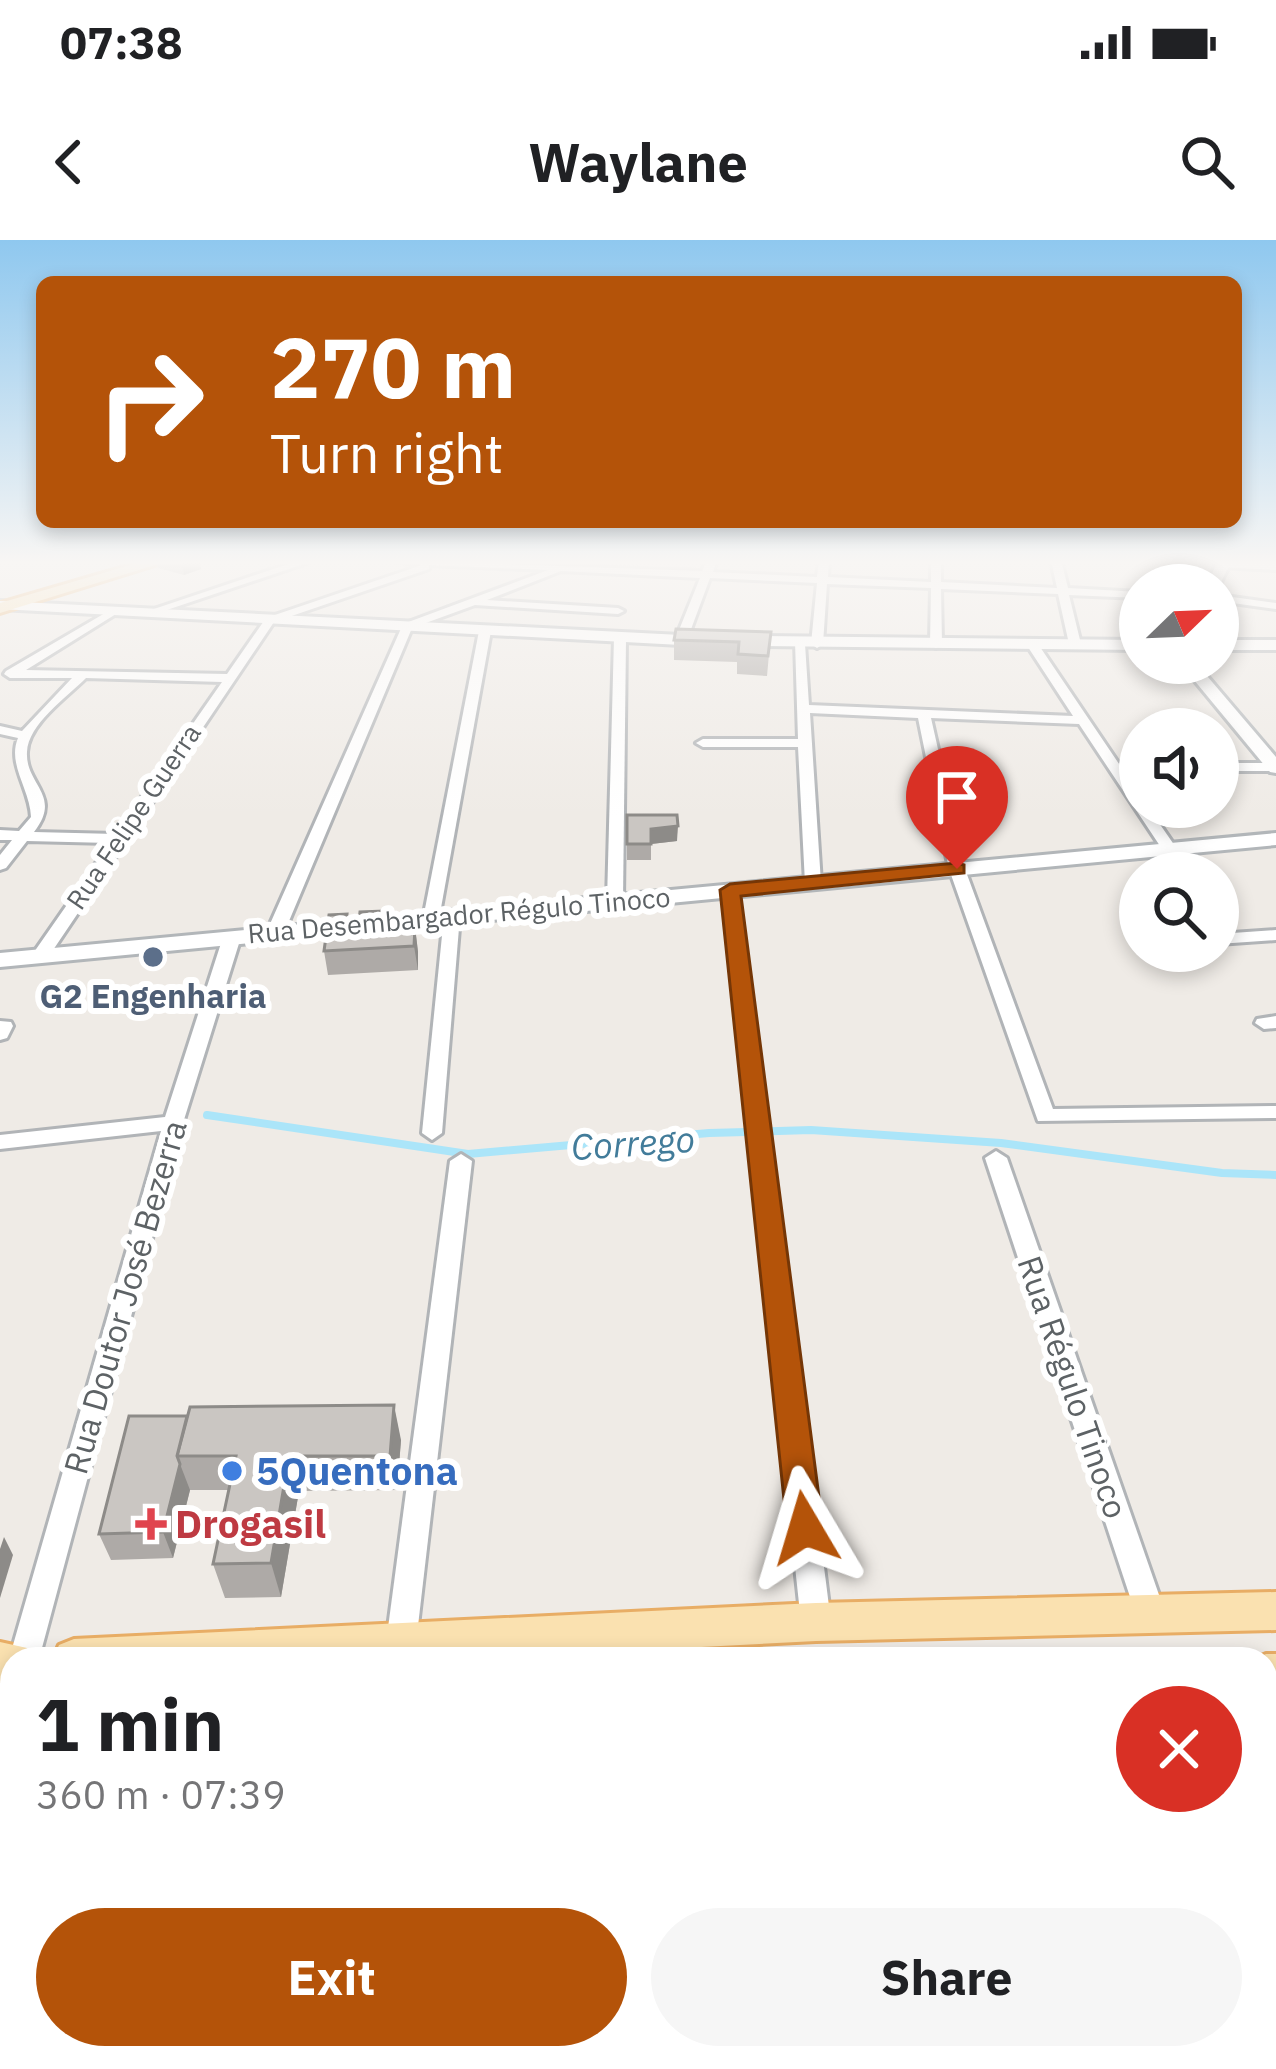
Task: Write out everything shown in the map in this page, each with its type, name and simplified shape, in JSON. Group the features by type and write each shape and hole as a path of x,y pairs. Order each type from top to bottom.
{"main road":[{"path":"1206,684 1276,767"},
{"name":"Rua Desembargador Régulo Tinoco","path":"0,960 1276,839"},
{"path":"318,1647 816,1622 1276,1611"}],"street":[{"path":"6,677 58,645"},
{"name":"Rua Felipe Guerra","path":"41,955 252,645"},
{"path":"275,933 399,645"},
{"path":"432,1133 441,918 483,645"},
{"path":"615,901 620,645"},
{"path":"808,645 801,709 813,883"},
{"path":"1032,645 1119,775"},
{"path":"0,865 25,836 39,808 33,780 19,759 24,735 81,676"},
{"path":"6,677 228,678"},
{"path":"801,709 1082,721"},
{"path":"924,715 957,869 1045,1116 1276,1112"},
{"path":"0,730 24,735"},
{"path":"703,743 803,743"},
{"path":"1114,767 1119,767"},
{"path":"1239,767 1276,767"},
{"path":"1154,828 1168,849"},
{"path":"0,836 120,839"},
{"path":"730,890 816,1622"},
{"path":"1239,937 1276,934"},
{"name":"Rua Doutor José Bezerra","path":"27,1647 172,1124 232,937"},
{"path":"0,1142 172,1124"},
{"name":"Rua Régulo Tinoco","path":"996,1158 1150,1616"},
{"path":"400,1643 461,1161"}],"building":[{"path":"739,645 769,645 768,656 738,654"},
{"path":"627,815 677,815 678,826 651,829 651,844 627,844"},
{"path":"384,911 383,929 415,927 414,946 324,951 329,915 347,914 345,931 358,930 360,912"},
{"path":"394,1405 390,1456 289,1456 271,1563 213,1564 236,1456 177,1456 190,1407"},
{"path":"129,1416 187,1416 163,1532 99,1534"}],"waterway":[{"name":"Corrego","path":"207,1115 468,1154 709,1133 811,1130 1001,1143 1222,1173 1276,1175"}],"place":[{"name":"G2 Engenharia","path":"153,957"},
{"name":"5Quentona","path":"232,1471"},
{"name":"Drogasil","path":"151,1524"}],"route":[{"path":"805,1528 730,890 957,869"}]}
